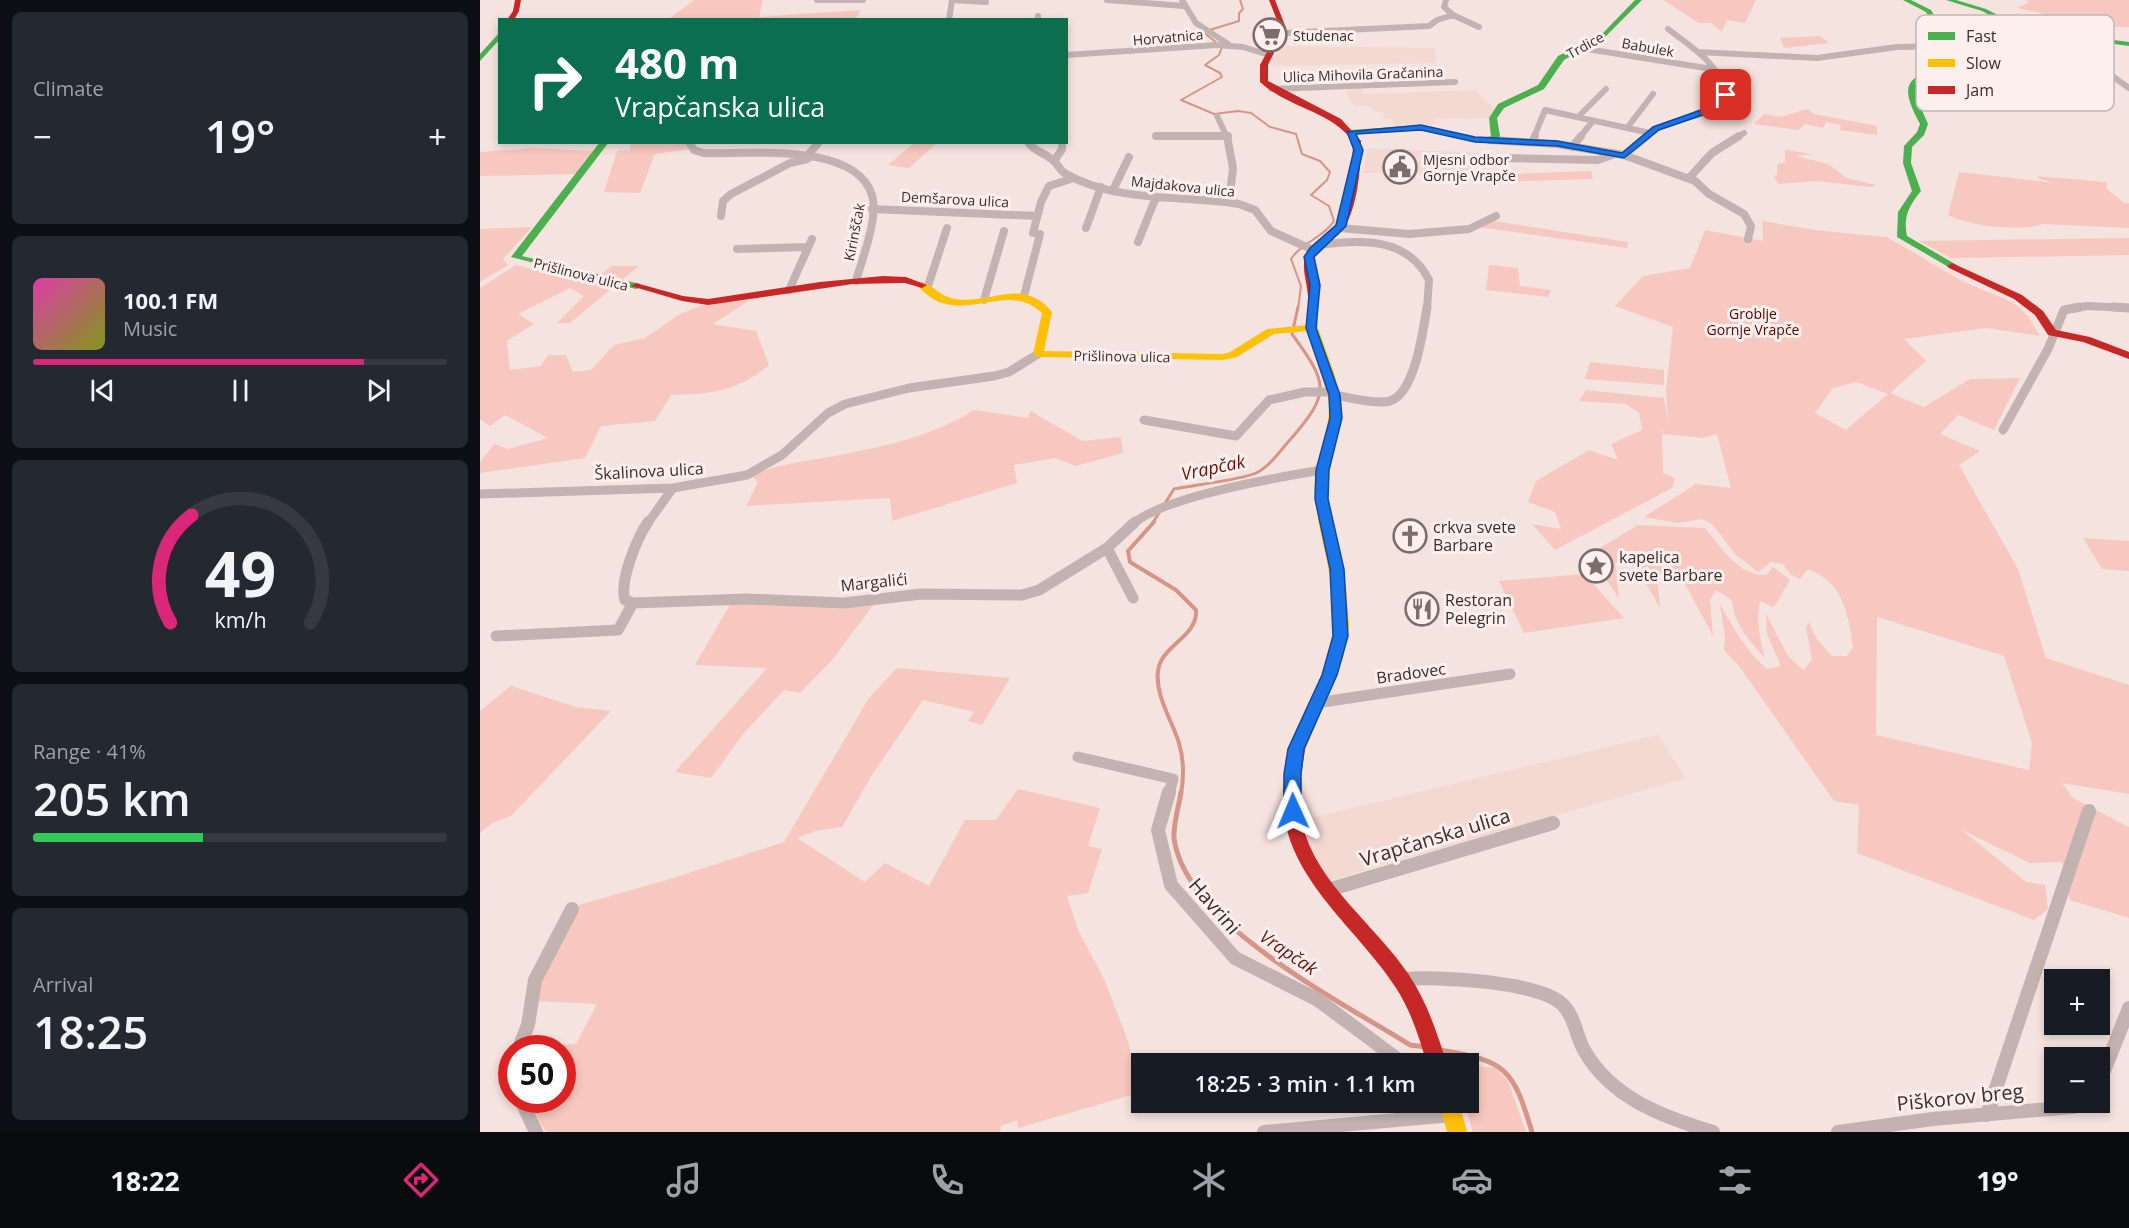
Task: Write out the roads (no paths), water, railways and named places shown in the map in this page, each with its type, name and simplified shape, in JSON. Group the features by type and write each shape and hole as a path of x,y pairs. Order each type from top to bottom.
{"street":[{"path":"511,18 519,0"},
{"path":"817,0 863,0"},
{"path":"949,18 952,0 986,2"},
{"path":"1107,0 1184,3 1207,30 1225,44"},
{"path":"1272,0 1282,24 1283,33 1269,55 1262,76 1264,82 1271,89 1313,106 1351,132 1359,150 1340,228"},
{"path":"1446,0 1444,7 1453,15 1479,27"},
{"name":"Trdice","path":"1490,140 1496,136 1493,118 1497,110 1541,87 1557,63 1609,32 1639,0"},
{"path":"1906,0 1929,11 1931,15"},
{"path":"1949,0 1993,15"},
{"path":"1283,33 1410,29 1429,26 1437,20 1453,15"},
{"name":"Babulek","path":"1624,155 1660,126 1700,114 1721,103 1725,98 1726,88 1698,52 1668,29"},
{"path":"480,59 498,36"},
{"path":"2114,42 2129,44"},
{"name":"Horvatnica","path":"1068,55 1166,50 1225,44 1246,46 1269,55"},
{"path":"1698,52 1817,58 1916,46"},
{"name":"Babulek","path":"1581,48 1712,69"},
{"path":"2114,77 2129,88"},
{"path":"1916,81 1913,101 1916,107"},
{"name":"Ulica Mihovila Gračanina","path":"1271,89 1455,82"},
{"path":"1578,117 1606,89"},
{"path":"1626,128 1653,94"},
{"path":"1532,142 1545,110 1650,133"},
{"path":"1918,111 1924,124 1922,134 1908,146 1907,163 1917,191 1902,206 1898,217 1902,237 1936,259 2018,297 2039,313 2049,331 2086,339 2129,356"},
{"path":"1216,116 1228,136 1235,175 1229,202"},
{"path":"1572,147 1593,121"},
{"path":"1351,132 1421,127 1475,139 1532,142 1624,155 1689,178 1709,194 1744,214 1751,226 1748,239"},
{"path":"1689,178 1712,153 1744,134"},
{"path":"1156,136 1228,136"},
{"name":"Prišlinova ulica","path":"603,144 516,256 698,301 713,302 856,281 909,278 948,303 968,303 1011,294 1024,296"},
{"name":"Kirinščak","path":"690,144 694,150 703,153 807,156 854,170 864,178 870,191 872,209 856,281"},
{"path":"807,156 817,144"},
{"name":"Majdakova ulica","path":"1029,144 1031,148 1054,160 1058,169 1074,178 1113,190 1156,197 1229,202 1255,210 1271,231 1311,247"},
{"path":"1054,160 1062,149 1062,144"},
{"path":"1506,159 1598,160 1615,154"},
{"path":"1113,190 1129,157"},
{"path":"721,216 723,201 731,194 790,163 817,158"},
{"path":"1038,354 1047,312 1039,302 1024,296 1036,233 1036,216 1049,186 1074,178"},
{"path":"1086,228 1101,187"},
{"path":"1138,242 1156,197"},
{"name":"Demšarova ulica","path":"872,209 1036,216"},
{"path":"1433,1053 1416,1007 1401,979 1313,871 1298,839 1292,798 1296,749 1334,661 1341,627 1337,569 1322,499 1322,470 1336,418 1299,328 1315,285 1309,257 1311,247 1340,228 1409,234 1469,229 1496,216"},
{"path":"927,289 947,228"},
{"path":"984,300 1004,231"},
{"path":"789,290 812,239"},
{"path":"1144,420 1236,436 1269,400 1326,392 1388,402 1405,390 1421,345 1429,281 1424,270 1411,257 1386,244 1352,241 1311,247"},
{"path":"737,249 807,247"},
{"path":"2003,430 2055,334 2063,312 2070,308 2129,308"},
{"name":"Prišlinova ulica","path":"1038,354 1223,357 1233,355 1264,333 1299,328"},
{"name":"Škalinova ulica","path":"480,494 673,488 723,482 755,471 782,455 828,413 845,404 909,388 994,376 1009,372 1038,354"},
{"name":"Margalići","path":"633,603 747,599 844,603 921,594 1022,595 1038,590 1107,548 1136,521 1155,509 1270,478 1322,470"},
{"path":"496,636 618,630 633,603 625,600 622,591 636,543 645,526 673,488"},
{"path":"1107,548 1133,598"},
{"name":"Bradovec","path":"1316,703 1510,674"},
{"name":"Havrini","path":"1078,757 1173,778 1158,830 1171,885 1235,958 1318,1000 1389,1053"},
{"path":"1987,1115 2089,811"},
{"name":"Vrapčanska ulica","path":"1328,890 1553,823"},
{"path":"524,1035 528,1025 534,980 572,909"},
{"path":"1401,979 1416,976 1472,981 1547,995 1561,1002 1593,1064 1626,1096 1663,1116 1713,1132"},
{"path":"2110,1056 2129,1008"},
{"name":"Piškorov breg","path":"1838,1132 2044,1110"},
{"path":"527,1113 536,1132"},
{"path":"1264,1132 1418,1113"},
{"path":"1451,1113 1457,1132"}],"waterway":[{"name":"Vrapčak","path":"1240,0 1243,9 1239,13 1239,21 1203,32 1222,47 1219,55 1205,65 1220,73 1222,77 1181,100 1214,114 1238,111 1251,113 1270,127 1296,134 1302,154 1320,161 1330,172 1327,180 1311,195 1329,206 1334,221 1291,259 1301,286 1298,309"},
{"name":"Vrapčak","path":"1152,524 1174,489 1240,478 1261,470 1278,454 1313,411 1320,388 1313,365 1292,334 1298,307"},
{"name":"Vrapčak","path":"1154,522 1128,551 1130,562 1176,590 1196,610 1191,627 1165,654 1158,671 1161,699 1176,734 1182,756 1181,794"},
{"name":"Vrapčak","path":"1181,792 1174,838 1185,870 1206,901 1236,930 1271,958 1308,983 1410,1045 1426,1047"},
{"name":"Vrapčak","path":"1440,1050 1480,1058 1504,1071 1519,1094 1532,1132"}],"place":[{"name":"Studenac","path":"1270,35"},
{"name":"Mjesni odbor Gornje Vrapče","path":"1400,167"},
{"name":"crkva svete Barbare","path":"1410,536"},
{"name":"kapelica svete Barbare","path":"1596,566"},
{"name":"Restoran Pelegrin","path":"1422,609"}],"park label":[{"name":"Groblje Gornje Vrapče","path":"1753,322"}]}
